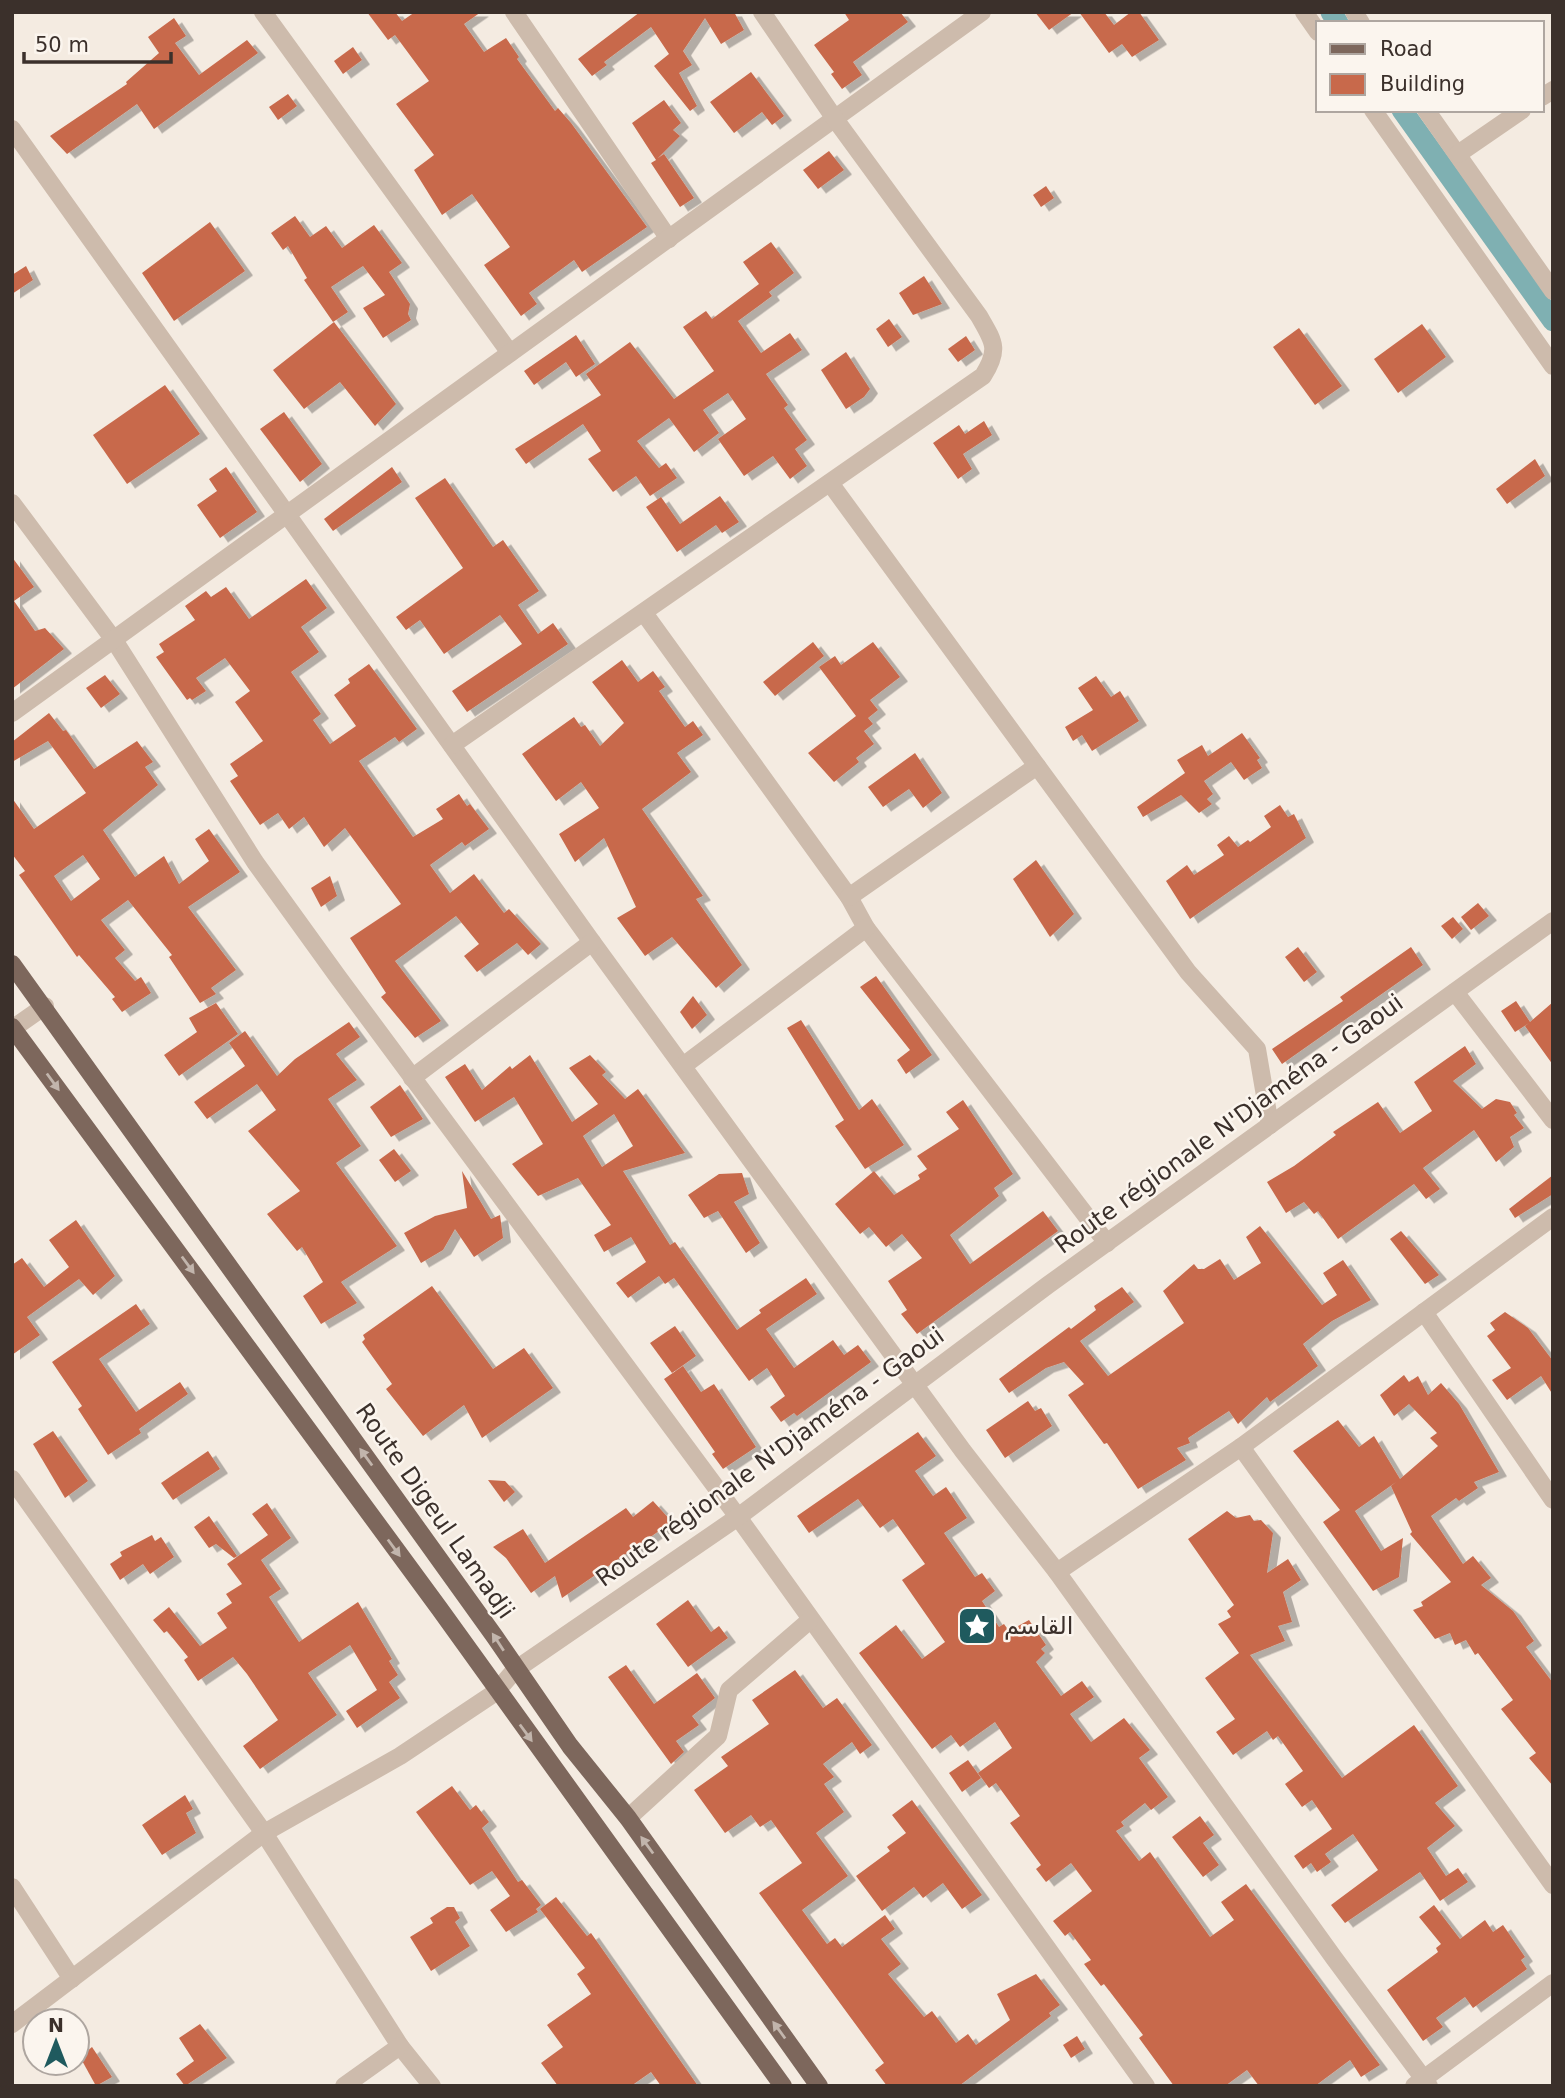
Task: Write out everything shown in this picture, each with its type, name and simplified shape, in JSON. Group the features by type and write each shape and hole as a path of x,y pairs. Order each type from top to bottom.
{"main road":[{"name":"Route Digeul Lamadji","path":"12,964 45,1006 515,1670 570,1746 628,1818 819,2086"},
{"path":"13,1028 258,1360 783,2086"}],"street":[{"path":"263,12 510,353"},
{"path":"514,12 669,239"},
{"path":"452,745 983,376 993,359 994,341 979,316 835,119 762,12"},
{"path":"12,713 982,12"},
{"path":"1304,12 1316,29"},
{"path":"1374,112 1553,366"},
{"path":"1427,112 1553,291"},
{"path":"1458,154 1519,112"},
{"path":"12,129 593,942 915,1383 1058,1572 1423,2083 1553,1983"},
{"path":"830,483 1188,972 1257,1049 1270,1125"},
{"path":"12,503 114,640 255,862 738,1517 809,1621 1146,2086"},
{"path":"645,613 849,897 866,928 1107,1243"},
{"path":"849,897 1037,766"},
{"name":"Route régionale N'Djaména - Gaoui","path":"12,2024 168,1902 264,1833 401,1756 496,1692 515,1670 738,1517 915,1383 1553,922"},
{"path":"683,1066 866,928"},
{"path":"412,1078 593,942"},
{"path":"1455,992 1553,1120"},
{"path":"13,1028 45,1006"},
{"path":"1058,1572 1241,1447 1553,1217"},
{"path":"1424,1312 1553,1500"},
{"path":"1241,1447 1553,1885"},
{"path":"12,1479 264,1833 400,2046 432,2086"},
{"path":"628,1818 719,1736 729,1690 809,1621"},
{"path":"12,1886 72,1979"},
{"path":"344,2086 400,2046"}],"building":[{"path":"367,12 395,12 402,21 415,12 481,12 464,24 484,52 506,38 519,57 517,59 555,111 558,108 571,123 647,227 582,272 574,260 529,293 537,304 521,316 484,265 510,247 472,194 442,215 414,170 434,155 396,104 429,81 395,35 388,40"},
{"path":"640,12 734,12 744,30 721,44 705,18 683,51 692,65 679,73 697,106 690,111 654,66 669,54 651,27 604,62 607,65 592,76 578,59"},
{"path":"844,12 900,12 908,22 853,62 862,75 842,89 831,74 834,72 814,45 849,20"},
{"path":"1035,12 1074,12 1049,30"},
{"path":"1079,12 1104,12 1114,25 1131,12 1139,12 1159,40 1132,57 1122,44 1109,53"},
{"path":"174,18 186,36 175,43 199,75 247,40 258,53 154,129 137,104 67,154 50,136 127,84 126,82 159,53 148,37"},
{"path":"353,47 362,60 343,74 334,61"},
{"path":"751,72 784,116 772,125 762,112 734,133 710,102"},
{"path":"288,94 297,106 278,120 269,107"},
{"path":"664,100 681,123 673,130 680,136 658,158 664,154 694,198 680,207 651,163 656,160 632,123"},
{"path":"829,151 844,170 818,189 803,170"},
{"path":"1046,186 1054,198 1041,207 1033,195"},
{"path":"295,216 310,237 326,226 342,248 374,225 402,263 389,272 410,304 408,314 411,320 383,338 363,308 385,295 363,266 331,287 348,312 333,322 304,280 307,278 288,246 283,250 271,233"},
{"path":"210,222 245,271 174,321 142,273"},
{"path":"771,242 794,273 769,292 772,296 738,321 761,353 790,333 802,350 766,374 788,405 784,408 807,440 795,449 807,466 790,479 773,456 744,476 718,439 746,419 728,393 703,410 719,433 694,452 669,418 637,441 659,468 666,463 677,478 650,496 636,476 613,492 588,459 601,451 583,424 526,464 515,449 601,395 586,374 630,342 674,399 714,371 683,327 706,311 712,319 759,284 743,262"},
{"path":"26,266 33,280 12,294 12,275"},
{"path":"924,276 942,304 913,315 899,293"},
{"path":"889,319 902,337 888,347 876,329"},
{"path":"334,322 396,404 375,426 340,382 304,409 273,370"},
{"path":"1422,324 1446,357 1398,393 1374,359"},
{"path":"1299,328 1342,386 1315,405 1273,347"},
{"path":"576,335 595,364 576,377 566,362 534,385 524,371"},
{"path":"966,336 975,350 958,362 948,349"},
{"path":"846,352 870,389 864,397 846,409 821,370"},
{"path":"165,385 200,434 127,484 93,435"},
{"path":"284,412 322,464 300,482 260,429"},
{"path":"984,421 992,435 963,454 972,469 958,479 933,443 959,425 965,434"},
{"path":"1535,459 1545,476 1507,504 1496,489"},
{"path":"226,467 257,512 220,538 197,505 217,491 209,479"},
{"path":"392,467 402,482 333,531 324,519"},
{"path":"445,478 493,547 503,540 539,591 518,605 538,634 553,623 568,644 467,712 452,691 522,644 500,615 444,654 420,620 406,630 396,617 463,568 415,498"},
{"path":"720,496 739,522 722,533 716,525 677,552 646,507 661,497 680,524"},
{"path":"12,557 34,587 14,601 35,631 45,628 64,649 12,689"},
{"path":"306,579 327,608 301,627 319,652 291,672 321,714 313,720 330,744 356,726 334,695 350,683 348,679 369,664 417,729 399,742 395,737 359,761 413,837 443,819 436,809 459,794 467,806 470,804 489,829 465,846 462,842 430,865 450,893 474,874 504,913 509,909 541,944 528,955 517,943 477,972 464,956 479,944 456,916 395,961 441,1021 415,1038 381,997 386,993 350,938 401,904 345,828 324,847 304,817 289,829 278,813 260,825 230,781 238,776 230,764 263,741 235,702 250,691 225,658 196,678 206,691 192,700 187,700 156,657 164,652 159,644 195,620 185,606 206,591 211,597 226,587 249,619"},
{"path":"813,642 824,656 775,696 763,682"},
{"path":"873,642 900,677 870,700 878,710 868,718 873,724 864,731 874,744 856,758 859,762 834,782 808,753 856,716 819,667 835,656 841,665"},
{"path":"622,660 638,682 653,671 665,687 659,691 685,727 693,721 703,735 677,753 691,772 642,809 703,896 696,899 742,965 716,988 672,937 645,956 617,918 636,907 604,838 575,862 559,834 599,808 581,782 556,801 522,754 574,717 581,727 585,725 600,746 624,723 592,682"},
{"path":"105,675 120,694 101,708 86,688"},
{"path":"1096,676 1111,697 1120,691 1139,721 1092,751 1082,735 1073,741 1065,727 1093,710 1078,688"},
{"path":"49,713 63,731 66,730 94,769 137,741 153,762 145,767 158,785 103,830 135,877 164,856 179,884 209,861 195,839 209,829 240,872 188,907 236,970 211,988 216,994 200,1003 169,957 172,955 128,900 101,920 125,950 115,958 135,981 141,977 151,993 122,1012 112,999 115,997 79,955 77,957 19,875 25,871 12,854 12,798 34,829 86,793 48,741 12,762 12,742","holes":["83,855 100,879 71,901 54,876"]},
{"path":"1242,733 1260,758 1257,760 1262,768 1244,780 1231,762 1204,781 1213,794 1207,799 1212,804 1199,813 1181,795 1143,817 1137,807 1185,773 1177,760 1202,745 1208,756"},
{"path":"915,753 942,793 923,808 909,789 883,807 868,787"},
{"path":"1280,805 1288,817 1294,814 1306,838 1190,919 1166,881 1187,865 1194,875 1224,855 1217,845 1229,836 1238,847 1248,840 1250,842 1271,827 1264,816"},
{"path":"1036,860 1074,914 1050,937 1013,879"},
{"path":"330,876 337,896 321,907 311,888"},
{"path":"1478,903 1489,916 1471,930 1461,917"},
{"path":"1453,917 1463,929 1452,939 1441,926"},
{"path":"1298,947 1317,972 1304,982 1285,957"},
{"path":"1411,947 1423,965 1282,1064 1272,1049 1343,1001 1340,997"},
{"path":"876,976 932,1055 906,1074 897,1060 910,1050 860,987"},
{"path":"693,996 707,1015 692,1029 680,1012"},
{"path":"1516,1001 1530,1022 1553,1002 1553,1065 1525,1026 1529,1023 1515,1032 1501,1011"},
{"path":"216,1003 238,1034 179,1076 164,1055 197,1032 189,1018"},
{"path":"801,1020 859,1110 872,1099 904,1145 865,1169 835,1126 844,1120 787,1028"},
{"path":"349,1022 360,1037 336,1054 357,1080 328,1099 361,1146 336,1163 397,1246 341,1282 357,1303 321,1324 303,1296 323,1282 302,1247 297,1251 267,1214 300,1191 248,1131 276,1110 257,1084 207,1119 194,1102 245,1066 229,1043 245,1031 277,1076 295,1059"},
{"path":"1465,1046 1476,1064 1453,1081 1482,1109 1496,1099 1510,1102 1517,1113 1514,1115 1524,1128 1510,1137 1514,1147 1496,1162 1474,1130 1423,1168 1440,1189 1426,1199 1414,1184 1338,1239 1318,1211 1314,1214 1304,1202 1286,1213 1267,1182 1294,1166 1336,1135 1333,1132 1378,1102 1400,1133 1432,1111 1414,1082"},
{"path":"530,1055 572,1122 598,1104 569,1068 590,1055 606,1072 602,1075 625,1099 638,1089 685,1153 623,1171 670,1245 675,1242 737,1330 761,1313 759,1310 806,1278 817,1294 766,1329 794,1368 833,1340 844,1355 858,1345 871,1362 797,1416 794,1413 781,1422 770,1407 785,1396 767,1368 749,1381 674,1278 665,1284 659,1276 628,1298 616,1283 646,1262 631,1237 604,1252 594,1235 611,1225 578,1178 538,1196 512,1164 543,1144 514,1097 475,1122 445,1077 465,1064 482,1090 510,1066 512,1069","holes":["614,1114 633,1146 602,1167 583,1136"]},
{"path":"400,1085 423,1119 391,1137 370,1107"},
{"path":"963,1100 1013,1174 994,1188 999,1196 950,1235 970,1264 1043,1211 1058,1231 917,1334 901,1314 907,1310 888,1281 922,1258 902,1234 886,1247 869,1227 860,1234 835,1204 874,1171 894,1195 920,1179 918,1175 927,1169 917,1156 959,1129 946,1112"},
{"path":"394,1149 411,1171 395,1182 379,1160"},
{"path":"462,1171 491,1219 500,1215 503,1238 474,1257 455,1229 443,1250 421,1263 404,1233 435,1216 467,1208"},
{"path":"742,1173 749,1194 734,1202 760,1243 746,1253 718,1211 704,1218 688,1195 719,1174"},
{"path":"1553,1175 1553,1194 1515,1218 1509,1209"},
{"path":"76,1220 115,1276 93,1295 79,1279 27,1317 40,1335 12,1355 12,1265 22,1258 44,1287 69,1267 49,1240"},
{"path":"1260,1226 1322,1305 1337,1295 1323,1273 1343,1260 1371,1300 1332,1321 1303,1344 1318,1366 1270,1402 1267,1397 1238,1424 1229,1411 1188,1438 1190,1443 1177,1448 1186,1460 1138,1489 1107,1443 1104,1444 1068,1395 1084,1384 1064,1362 1046,1368 1009,1393 999,1379 1069,1327 1071,1329 1096,1310 1094,1306 1122,1287 1134,1302 1080,1341 1108,1376 1184,1323 1163,1291 1194,1264 1198,1269 1204,1269 1220,1259 1234,1280 1261,1263 1246,1237"},
{"path":"1401,1231 1439,1275 1425,1284 1390,1239"},
{"path":"432,1286 493,1369 524,1348 553,1388 482,1438 464,1405 423,1436 386,1389 392,1384 362,1342 365,1339 363,1335"},
{"path":"136,1304 150,1324 99,1359 136,1412 180,1382 188,1394 139,1429 141,1433 108,1455 78,1409 82,1406 52,1362"},
{"path":"1505,1312 1528,1328 1553,1361 1553,1395 1541,1376 1507,1400 1492,1380 1511,1368 1487,1336 1495,1330 1490,1323"},
{"path":"675,1326 696,1356 672,1373 650,1343"},
{"path":"683,1366 701,1392 714,1384 756,1447 723,1469 712,1454 715,1452 664,1379"},
{"path":"1404,1375 1409,1382 1418,1376 1428,1395 1441,1383 1459,1404 1499,1472 1474,1482 1478,1488 1459,1501 1456,1498 1431,1516 1463,1564 1473,1556 1491,1578 1481,1585 1513,1611 1534,1641 1526,1647 1553,1683 1553,1786 1529,1758 1536,1753 1501,1709 1513,1700 1478,1653 1475,1655 1466,1640 1455,1645 1450,1633 1435,1639 1413,1610 1423,1606 1421,1602 1451,1582 1410,1534 1412,1532 1391,1486 1396,1482 1355,1511 1381,1551 1403,1538 1399,1577 1373,1591 1323,1522 1340,1510 1293,1451 1338,1420 1359,1447 1374,1436 1400,1479 1438,1446 1430,1438 1437,1433 1409,1404 1394,1416 1380,1395"},
{"path":"1028,1401 1035,1411 1041,1408 1052,1426 1005,1458 986,1430"},
{"path":"53,1431 88,1481 65,1498 33,1444"},
{"path":"918,1432 936,1456 915,1471 933,1496 946,1487 967,1518 944,1533 975,1577 982,1573 995,1591 982,1601 999,1627 1004,1624 1009,1631 1029,1620 1046,1645 1041,1649 1045,1653 1036,1662 1061,1696 1082,1681 1094,1697 1070,1714 1091,1742 1124,1718 1150,1750 1139,1758 1168,1797 1151,1810 1145,1803 1121,1822 1124,1826 1116,1831 1139,1861 1150,1852 1210,1937 1234,1920 1221,1902 1246,1884 1380,2065 1361,2077 1350,2060 1315,2086 1259,2086 1247,2070 1225,2086 1174,2086 1139,2038 1143,2035 1104,1984 1101,1986 1084,1964 1091,1960 1070,1932 1065,1936 1053,1921 1092,1891 1071,1863 1046,1882 1036,1869 1041,1865 1010,1823 1020,1816 996,1783 989,1788 978,1773 1012,1748 995,1722 960,1747 951,1735 932,1749 859,1653 896,1625 922,1659 945,1642 902,1580 925,1564 893,1519 880,1528 858,1499 809,1533 797,1516"},
{"path":"208,1451 220,1469 173,1500 161,1483"},
{"path":"488,1480 505,1481 515,1492 504,1502"},
{"path":"653,1501 672,1522 562,1598 555,1576 531,1593 506,1558 493,1547 523,1529 545,1563 626,1508 633,1517"},
{"path":"267,1503 291,1538 261,1560 281,1589 269,1597 299,1642 358,1602 392,1659 389,1661 398,1675 389,1682 400,1698 357,1728 346,1711 377,1690 350,1645 308,1673 337,1715 260,1769 243,1746 278,1720 247,1674 233,1657 198,1681 184,1660 188,1657 167,1631 164,1633 153,1620 169,1607 200,1646 227,1628 217,1613 232,1603 226,1594 242,1584 227,1564 268,1535 252,1514"},
{"path":"1227,1511 1236,1518 1250,1515 1254,1521 1261,1520 1273,1533 1267,1573 1288,1559 1301,1580 1283,1592 1292,1622 1278,1626 1285,1641 1250,1655 1342,1778 1414,1725 1458,1786 1435,1803 1455,1826 1427,1848 1446,1876 1458,1868 1468,1882 1440,1901 1420,1872 1345,1923 1331,1905 1378,1870 1353,1834 1325,1854 1331,1862 1317,1872 1311,1863 1303,1869 1294,1856 1332,1829 1312,1800 1302,1807 1285,1784 1303,1771 1278,1736 1273,1740 1267,1731 1233,1755 1216,1732 1235,1719 1205,1678 1239,1653 1218,1624 1231,1617 1227,1611 1234,1605 1188,1539"},
{"path":"209,1516 237,1556 234,1558 216,1544 209,1548 194,1527"},
{"path":"152,1535 155,1541 161,1537 174,1557 150,1574 143,1564 120,1580 110,1564 122,1556 120,1552"},
{"path":"688,1600 711,1632 719,1626 728,1638 688,1667 656,1624"},
{"path":"626,1665 654,1704 697,1673 715,1698 692,1716 699,1725 676,1741 684,1752 671,1764 608,1677"},
{"path":"795,1670 823,1708 837,1698 872,1745 860,1754 852,1742 823,1764 834,1777 824,1784 844,1812 816,1833 848,1876 802,1910 827,1944 835,1938 842,1947 885,1915 895,1929 881,1939 901,1964 888,1974 924,2017 932,2011 956,2043 968,2034 976,2045 1010,2020 997,1994 1036,1974 1060,2005 1049,2013 1051,2016 959,2086 887,2086 875,2070 884,2063 759,1893 802,1863 771,1820 760,1827 751,1815 725,1833 694,1790 728,1766 721,1757 769,1724 752,1700"},
{"path":"968,1760 981,1778 962,1792 949,1773"},
{"path":"452,1786 470,1810 476,1805 489,1822 482,1828 518,1882 522,1880 541,1905 536,1909 538,1912 506,1932 490,1910 510,1896 492,1871 470,1885 416,1812"},
{"path":"185,1795 193,1809 186,1813 196,1833 162,1855 142,1825"},
{"path":"912,1800 982,1895 962,1909 943,1883 923,1898 914,1887 882,1911 856,1876 890,1851 887,1847 906,1833 892,1815"},
{"path":"1200,1816 1214,1835 1203,1843 1219,1865 1203,1877 1172,1837"},
{"path":"556,1897 587,1936 591,1933 698,2086 661,2086 651,2072 631,2086 558,2086 541,2063 563,2047 547,2025 591,1994 577,1974 585,1968 540,1909"},
{"path":"1434,1905 1460,1939 1485,1920 1493,1932 1503,1925 1525,1957 1521,1960 1527,1969 1473,2008 1465,1997 1436,2018 1443,2027 1423,2041 1387,1990 1438,1952 1436,1948 1441,1944 1419,1917"},
{"path":"447,1907 454,1907 460,1918 455,1922 470,1946 431,1971 410,1937 433,1923 430,1918"},
{"path":"200,2024 227,2058 185,2086 176,2074 194,2061 179,2038"},
{"path":"1077,2036 1085,2049 1071,2058 1063,2045"},
{"path":"91,2048 112,2077 96,2086 91,2077"}],"waterway":[{"path":"1331,12 1337,21"},
{"path":"1403,112 1553,321"}],"place":[{"name":"القاسم","path":"977,1626"}]}
